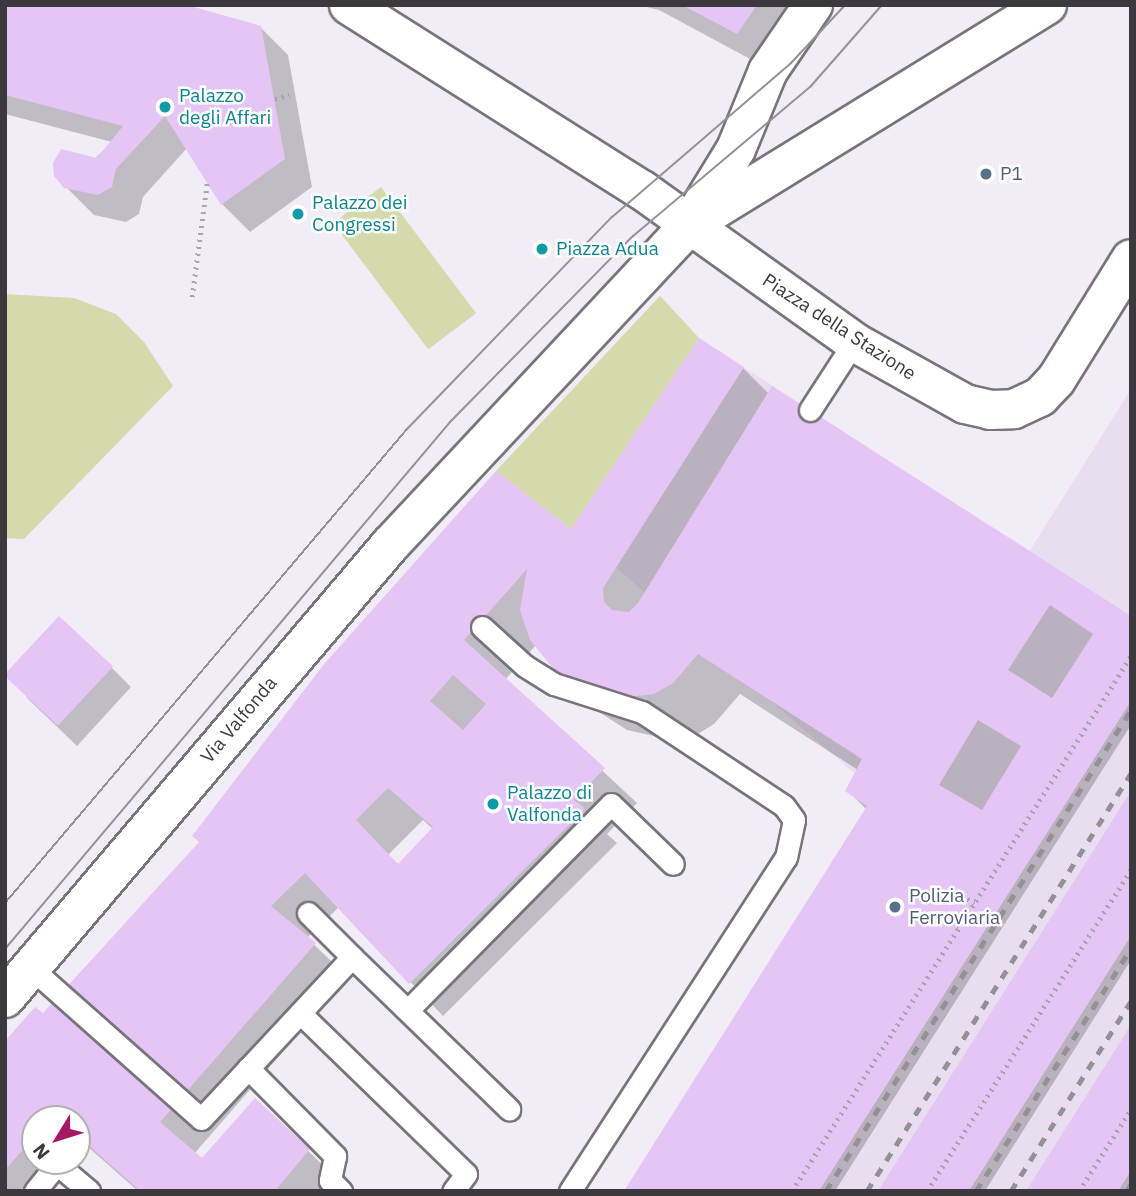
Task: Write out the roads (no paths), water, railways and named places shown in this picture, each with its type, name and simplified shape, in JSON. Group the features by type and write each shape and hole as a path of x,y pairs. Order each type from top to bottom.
{"street":[{"name":"Piazza della Stazione","path":"349,5 651,197 854,342 965,404 990,410 1014,409 1040,397 1056,380 1131,259"},
{"path":"689,226 736,149 768,71 813,5"},
{"path":"689,226 1047,5"},
{"name":"Via Valfonda","path":"5,998 399,552 478,448 689,226"}],"lane":[{"path":"810,410 854,342"},
{"path":"482,627 525,667 554,684 584,697 642,712 784,806 794,820 786,857 570,1191"},
{"path":"408,1010 611,804 673,864"},
{"path":"307,913 509,1109"},
{"path":"31,968 201,1119 352,957"},
{"path":"300,1013 466,1174 453,1191"},
{"path":"248,1068 335,1156 330,1180 341,1191"},
{"path":"36,1191 57,1164 89,1191"}],"tram line":[{"path":"5,903 407,429 612,217 791,63 845,5"},
{"path":"5,949 450,422 633,236 811,86 882,5"}],"railway":[{"path":"826,1191 1131,710"},
{"path":"867,1191 1131,774"},
{"path":"976,1191 1131,949"},
{"path":"1011,1191 1131,1001"},
{"path":"1127,1191 1131,1184"}],"place":[{"name":"Palazzo degli Affari","path":"165,107"},
{"name":"P1","path":"986,174"},
{"name":"Palazzo dei Congressi","path":"298,214"},
{"name":"Piazza Adua","path":"542,249"},
{"name":"Palazzo di Valfonda","path":"493,804"},
{"name":"Polizia Ferroviaria","path":"895,907"}]}
